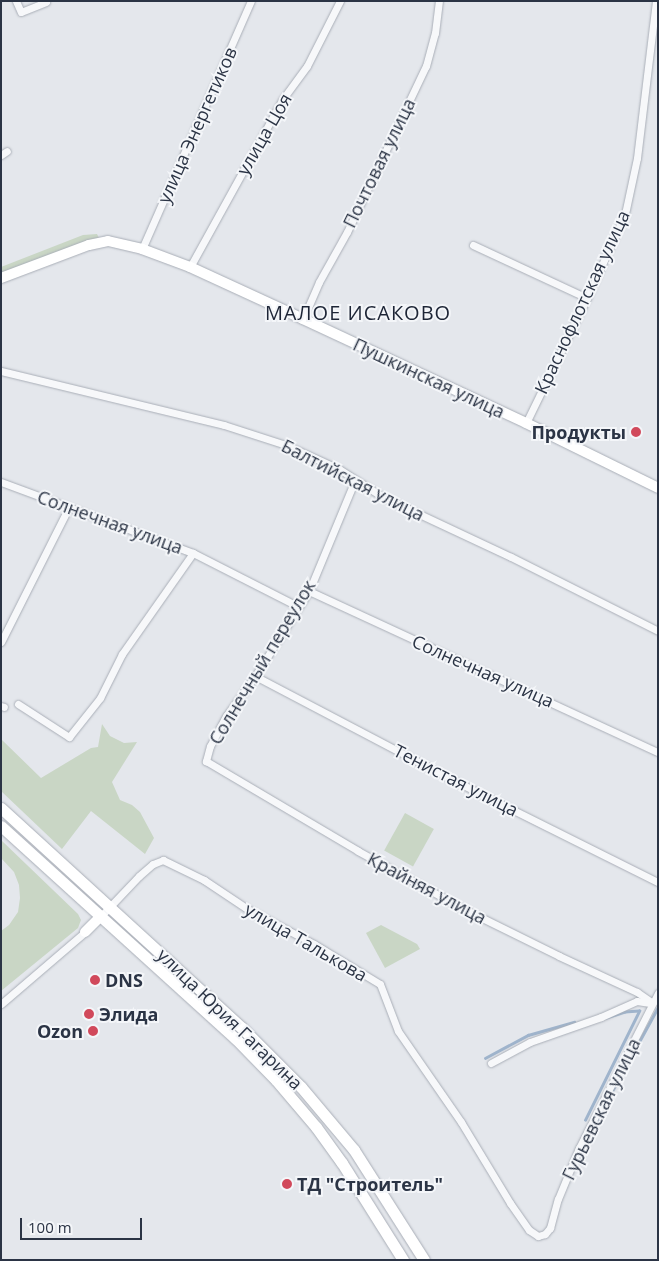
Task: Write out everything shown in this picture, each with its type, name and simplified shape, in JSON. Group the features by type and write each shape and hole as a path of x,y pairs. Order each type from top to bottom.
{"main road":[{"name":"улица Юрия Гагарина","path":"1,808 241,1027 302,1087 354,1150 424,1260"},
{"name":"улица Юрия Гагарина","path":"1,826 235,1038 276,1080 316,1127 342,1163 403,1260"}],"street":[{"path":"16,1 21,12 46,2"},
{"name":"улица Энергетиков","path":"142,249 251,1"},
{"name":"улица Цоя","path":"190,267 282,100 307,66 340,1"},
{"name":"Почтовая улица","path":"303,319 319,282 346,232 426,66 435,33 439,1"},
{"name":"Краснофлотская улица","path":"526,422 588,298 625,214 637,158 656,1"},
{"name":"Пушкинская улица","path":"1,278 89,245 108,241 142,249 190,267 526,422 658,488"},
{"path":"473,244 588,298"},
{"name":"Балтийская улица","path":"1,371 224,425 286,445 340,469 383,497 511,557 658,631"},
{"name":"Солнечный переулок","path":"206,761 210,746 226,716 255,676 297,606 309,591 355,480"},
{"name":"Солнечная улица","path":"1,482 193,553 297,606"},
{"path":"1,642 69,507"},
{"path":"18,704 69,738 100,698 122,654 193,553"},
{"name":"Солнечная улица","path":"309,591 658,752"},
{"name":"Тенистая улица","path":"255,676 447,777 658,882"},
{"name":"Крайняя улица","path":"206,761 358,851 464,909 637,992 653,1003"},
{"name":"улица Талькова","path":"101,916 153,864 163,860 204,880 246,908 314,944 380,984 398,1031 461,1122 510,1203 529,1230 538,1236 545,1234 550,1228"},
{"path":"1,1004 101,916"},
{"name":"Гурьевская улица","path":"550,1228 558,1199 579,1148 658,993"},
{"path":"491,1063 530,1042 601,1017 637,1001 653,1003"}],"green space":[{"path":"97,234 99,238 1,273 1,267 83,235"},
{"path":"102,724 110,736 124,743 137,742 112,782 120,800 132,805 140,812 154,838 145,854 91,811 62,849 1,791 1,739 41,778 91,748 98,747"},
{"path":"405,813 434,829 413,867 384,851"},
{"path":"1,840 78,914 81,920 78,928 1,991 1,931 9,925 18,912 20,898 19,885 14,872 1,858"},
{"path":"381,925 417,944 420,949 385,968 366,933"}],"waterway":[{"path":"579,1163 611,1093 658,1007"},
{"path":"585,1120 639,1011 625,1012 606,1018"},
{"path":"485,1058 528,1035 574,1022"}],"place":[{"name":"Продукты","path":"636,432"},
{"name":"DNS","path":"95,980"},
{"name":"Элида","path":"89,1014"},
{"name":"Ozon","path":"93,1031"},
{"name":"ТД \"Строитель\"","path":"287,1184"}],"district":[{"name":"МАЛОЕ ИСАКОВО","path":"358,312"}]}
